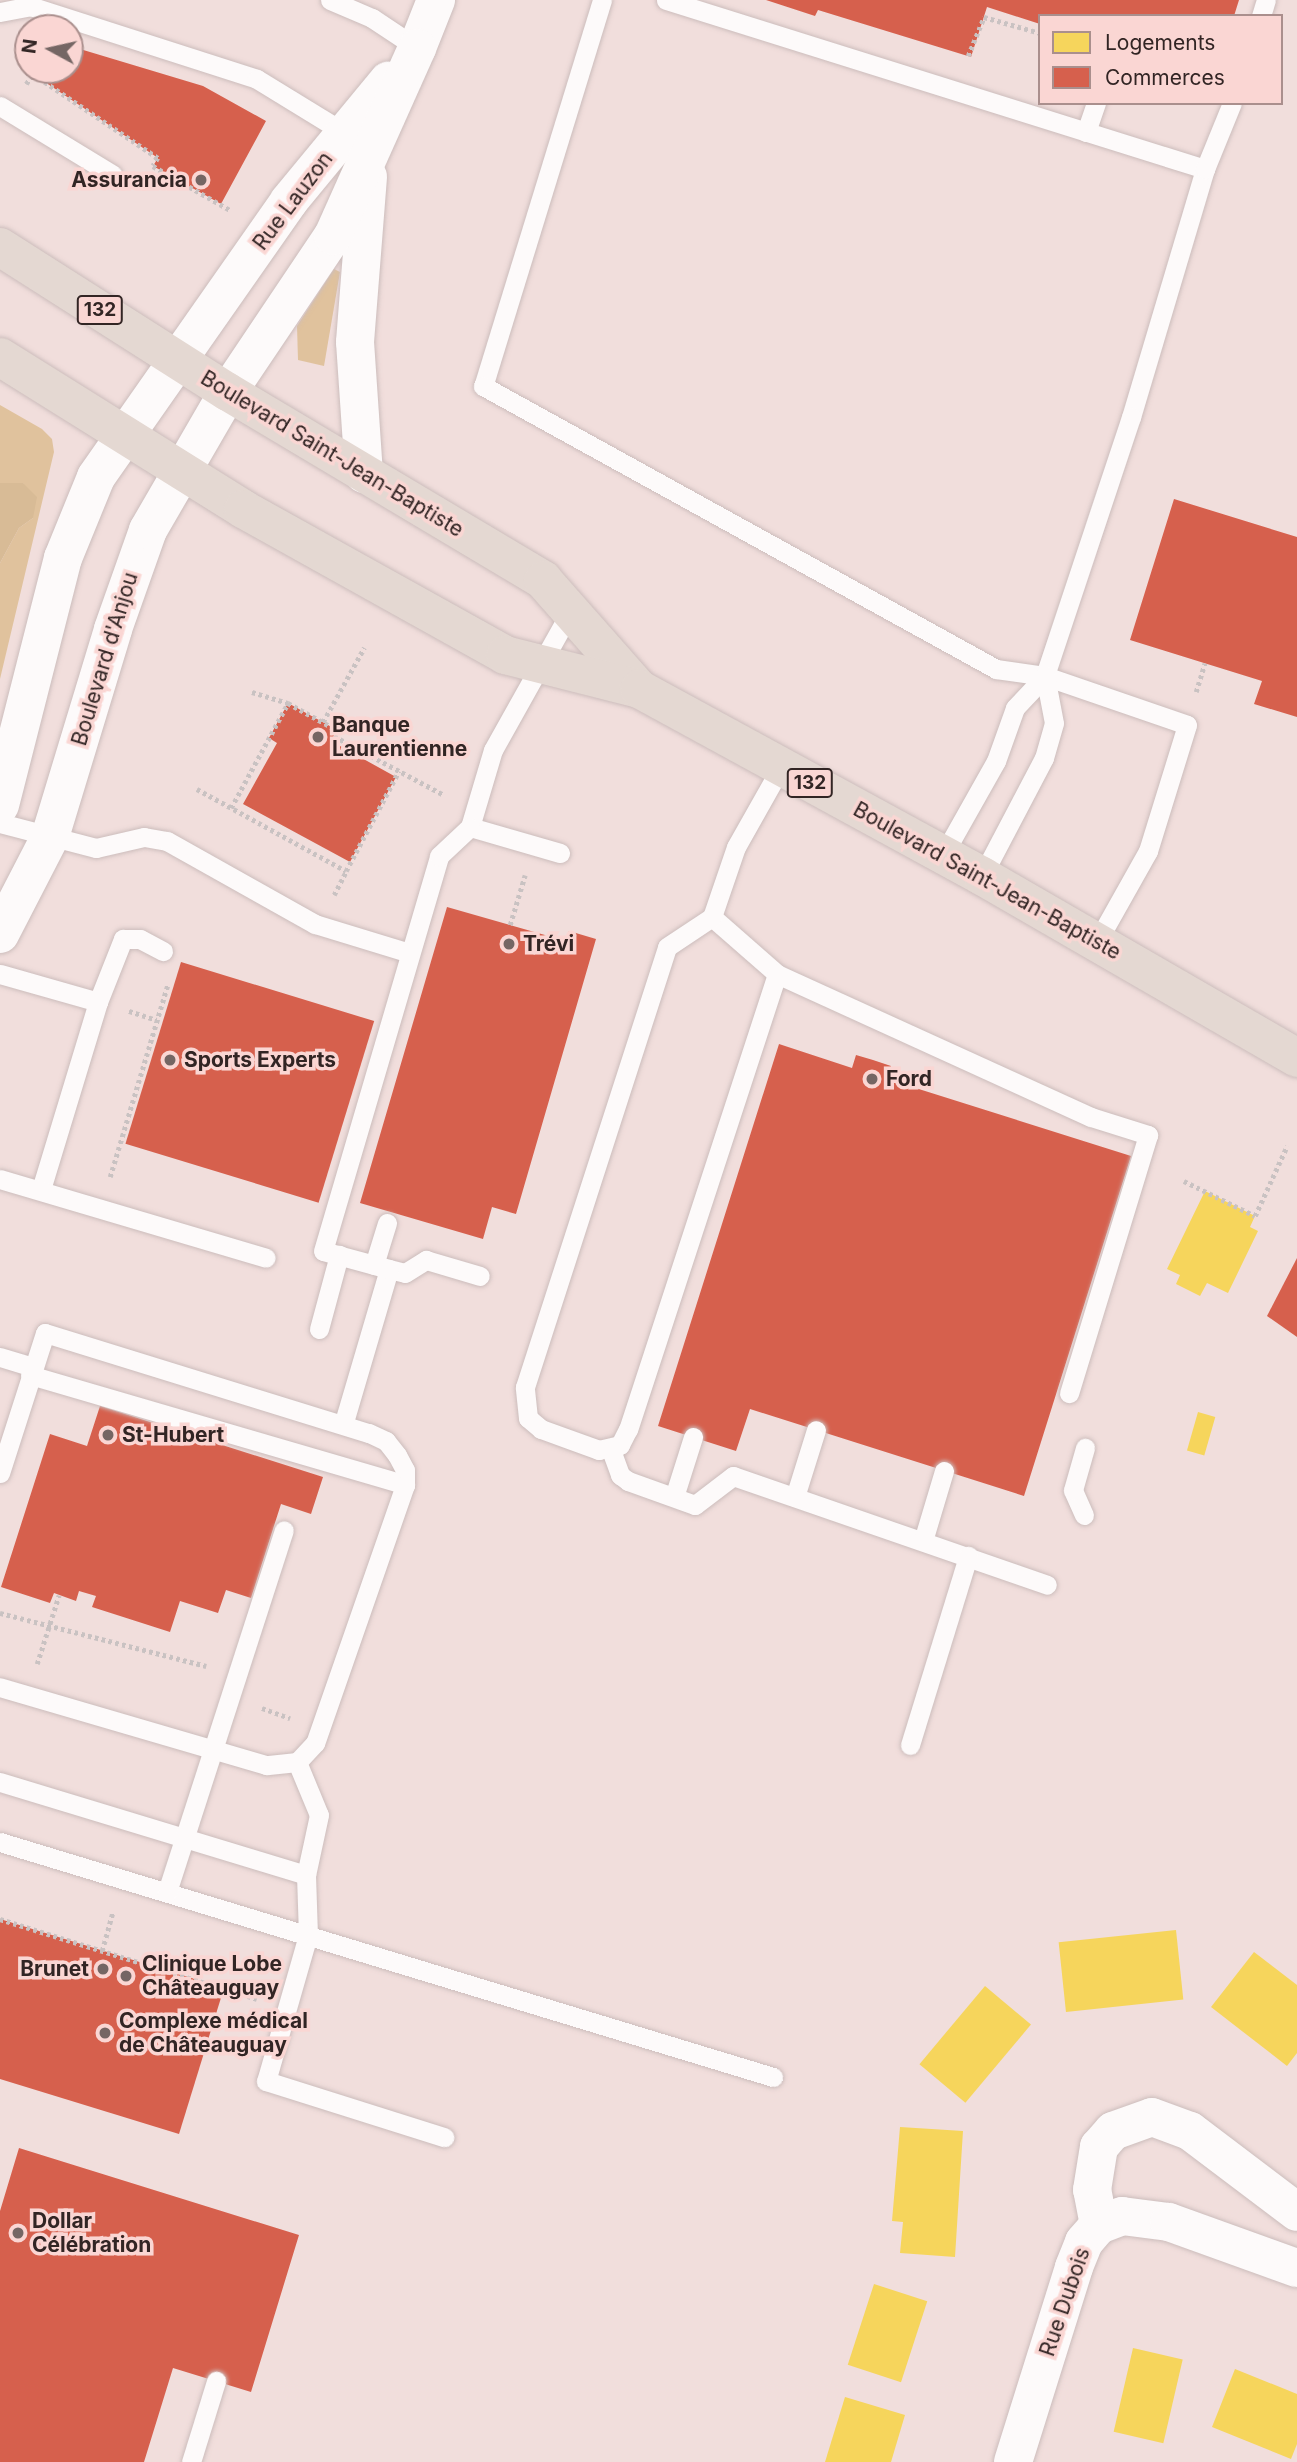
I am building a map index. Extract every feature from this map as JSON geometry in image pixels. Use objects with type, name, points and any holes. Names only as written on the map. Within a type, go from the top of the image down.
[{"type":"highway","name":"Boulevard Saint-Jean-Baptiste","points":[[0,247],[175,359],[543,580],[639,689]]},
{"type":"highway","name":"Boulevard Saint-Jean-Baptiste","points":[[0,357],[243,509],[505,655],[639,689],[982,876],[1297,1058]]},
{"type":"street","name":"Rue Lauzon","points":[[228,391],[333,236],[357,144],[416,48],[436,0]]},
{"type":"street","name":"Rue Lauzon","points":[[175,359],[289,201],[357,144]]},
{"type":"street","points":[[357,144],[355,342],[364,474]]},
{"type":"street","points":[[0,805],[63,558],[96,477],[175,359]]},
{"type":"street","name":"Boulevard d'Anjou","points":[[0,934],[50,837],[139,551],[180,468],[228,391]]},
{"type":"street","points":[[1099,2225],[1091,2190],[1099,2147],[1113,2131],[1152,2117],[1190,2131],[1297,2212]]},
{"type":"street","name":"Rue Dubois","points":[[1013,2462],[1074,2267],[1084,2242],[1099,2225],[1122,2216],[1169,2222],[1297,2268]]},
{"type":"lane","points":[[330,0],[372,18],[416,48]]},
{"type":"lane","points":[[602,0],[483,386],[996,669],[1045,676],[1187,725],[1148,851],[1097,942]]},
{"type":"lane","points":[[666,0],[1205,169]]},
{"type":"lane","points":[[0,12],[30,6],[257,79],[357,144]]},
{"type":"lane","points":[[1086,132],[1095,105]]},
{"type":"lane","points":[[943,855],[996,761],[1015,708],[1045,676],[1131,417],[1205,169],[1231,105]]},
{"type":"lane","points":[[0,106],[113,176]]},
{"type":"lane","points":[[480,1276],[426,1261],[405,1273],[323,1251],[439,856],[470,827],[494,750],[570,612]]},
{"type":"lane","points":[[982,876],[1044,758],[1054,723],[1045,676]]},
{"type":"lane","points":[[611,1450],[541,1429],[528,1418],[525,1387],[667,947],[712,917],[736,847],[781,767]]},
{"type":"lane","points":[[0,823],[96,848],[144,836],[167,841],[315,924],[411,953]]},
{"type":"lane","points":[[470,827],[560,853]]},
{"type":"lane","points":[[712,917],[777,974],[1091,1117],[1148,1135],[1069,1393]]},
{"type":"lane","points":[[41,1190],[98,1002],[122,939],[140,939],[163,951]]},
{"type":"lane","points":[[0,974],[98,1002]]},
{"type":"lane","points":[[611,1450],[628,1429],[777,974]]},
{"type":"lane","points":[[0,1179],[267,1258]]},
{"type":"lane","points":[[344,1422],[382,1267],[387,1223]]},
{"type":"lane","points":[[318,1329],[339,1255]]},
{"type":"lane","points":[[0,1473],[45,1333],[344,1422],[386,1441],[405,1469],[405,1485],[315,1743],[297,1762],[266,1765],[0,1687]]},
{"type":"lane","points":[[0,1357],[31,1371],[405,1485]]},
{"type":"lane","points":[[795,1497],[816,1430]]},
{"type":"lane","points":[[674,1497],[693,1437]]},
{"type":"lane","points":[[1084,1515],[1073,1490],[1086,1448]]},
{"type":"lane","points":[[611,1450],[620,1475],[695,1505],[733,1476],[1047,1585]]},
{"type":"lane","points":[[923,1541],[944,1471]]},
{"type":"lane","points":[[167,1892],[284,1530]]},
{"type":"lane","points":[[910,1745],[968,1556]]},
{"type":"lane","points":[[297,1762],[319,1815],[306,1875],[309,1935],[266,2081],[443,2137]]},
{"type":"lane","points":[[0,1782],[306,1875]]},
{"type":"lane","points":[[0,1842],[773,2077]]},
{"type":"lane","points":[[191,2462],[216,2381]]},
{"type":"path","points":[[958,53],[971,57],[984,17],[1038,32]]},
{"type":"path","points":[[48,84],[158,158],[153,166],[242,218]]},
{"type":"path","points":[[323,722],[365,648]]},
{"type":"path","points":[[253,692],[288,703],[337,730],[334,736],[446,796]]},
{"type":"path","points":[[231,808],[288,703]]},
{"type":"path","points":[[329,904],[399,771]]},
{"type":"path","points":[[197,789],[346,872]]},
{"type":"path","points":[[510,925],[534,846]]},
{"type":"path","points":[[101,1208],[150,1054],[169,980]]},
{"type":"path","points":[[1184,1181],[1255,1216],[1287,1146]]},
{"type":"path","points":[[34,1673],[59,1595]]},
{"type":"path","points":[[0,1613],[213,1667]]},
{"type":"path","points":[[256,1706],[301,1722]]},
{"type":"path","points":[[102,1951],[114,1906]]},
{"type":"path","points":[[0,1919],[224,1988]]},
{"type":"shaded area","points":[[334,269],[340,272],[324,366],[298,360],[297,326]]},
{"type":"shaded area","points":[[0,405],[42,429],[52,439],[54,452],[0,679],[0,563],[19,528],[33,518],[23,483],[0,483]]},
{"type":"shaded area","points":[[0,483],[23,483],[37,497],[33,518],[19,528],[0,563]]},
{"type":"building: Logements","points":[[1205,1191],[1255,1216],[1250,1227],[1258,1231],[1228,1293],[1207,1283],[1200,1296],[1176,1284],[1180,1275],[1167,1269]]},
{"type":"building: Logements","points":[[1198,1412],[1215,1417],[1204,1455],[1187,1450]]},
{"type":"building: Logements","points":[[1176,1930],[1183,2000],[1066,2012],[1059,1942]]},
{"type":"building: Logements","points":[[1254,1952],[1297,1985],[1297,2053],[1287,2066],[1211,2007]]},
{"type":"building: Logements","points":[[985,1986],[1031,2025],[965,2103],[919,2064]]},
{"type":"building: Logements","points":[[900,2127],[963,2131],[955,2257],[900,2253],[903,2222],[892,2221]]},
{"type":"building: Logements","points":[[874,2284],[927,2301],[901,2382],[848,2365]]},
{"type":"building: Logements","points":[[1133,2348],[1183,2359],[1163,2443],[1114,2432]]},
{"type":"building: Logements","points":[[1235,2369],[1297,2394],[1297,2444],[1291,2459],[1212,2427]]},
{"type":"building: Logements","points":[[845,2397],[905,2415],[891,2462],[825,2462]]},
{"type":"building: Commerces","points":[[766,0],[1239,0],[1235,14],[1038,14],[1038,23],[987,7],[971,57],[818,10],[815,16]]},
{"type":"building: Commerces","points":[[84,50],[203,86],[266,121],[221,204],[153,166],[158,158],[48,84],[84,84]]},
{"type":"building: Commerces","points":[[1174,499],[1297,537],[1297,717],[1254,704],[1262,681],[1130,640]]},
{"type":"building: Commerces","points":[[288,703],[337,730],[331,741],[396,777],[350,862],[243,804],[277,743],[269,738]]},
{"type":"building: Commerces","points":[[447,907],[566,941],[569,931],[596,939],[516,1214],[492,1207],[483,1239],[360,1203]]},
{"type":"building: Commerces","points":[[181,962],[374,1021],[319,1203],[125,1144]]},
{"type":"building: Commerces","points":[[779,1044],[852,1068],[856,1055],[873,1060],[891,1066],[887,1079],[1131,1156],[1024,1496],[750,1409],[736,1451],[658,1426]]},
{"type":"building: Commerces","points":[[1297,1258],[1297,1337],[1267,1316]]},
{"type":"building: Commerces","points":[[100,1406],[323,1477],[311,1514],[281,1504],[251,1598],[226,1590],[218,1613],[180,1601],[170,1632],[92,1607],[96,1596],[79,1591],[76,1601],[54,1593],[50,1603],[1,1587],[50,1434],[87,1446]]},
{"type":"building: Commerces","name":"Complexe médical de Châteauguay","points":[[0,1919],[224,1988],[179,2134],[0,2079]]},
{"type":"building: Commerces","points":[[19,2148],[299,2235],[251,2392],[173,2368],[144,2462],[0,2462],[0,2211]]},
{"type":"place","name":"Assurancia","points":[[201,180]]},
{"type":"place","name":"Banque Laurentienne","points":[[318,737]]},
{"type":"place","name":"Trévi","points":[[509,944]]},
{"type":"place","name":"Sports Experts","points":[[170,1060]]},
{"type":"place","name":"Ford","points":[[872,1079]]},
{"type":"place","name":"St-Hubert","points":[[108,1435]]},
{"type":"place","name":"Brunet","points":[[103,1969]]},
{"type":"place","name":"Clinique Lobe Châteauguay","points":[[126,1976]]},
{"type":"place","name":"Complexe médical de Châteauguay","points":[[105,2033]]},
{"type":"place","name":"Dollar Célébration","points":[[18,2233]]}]
